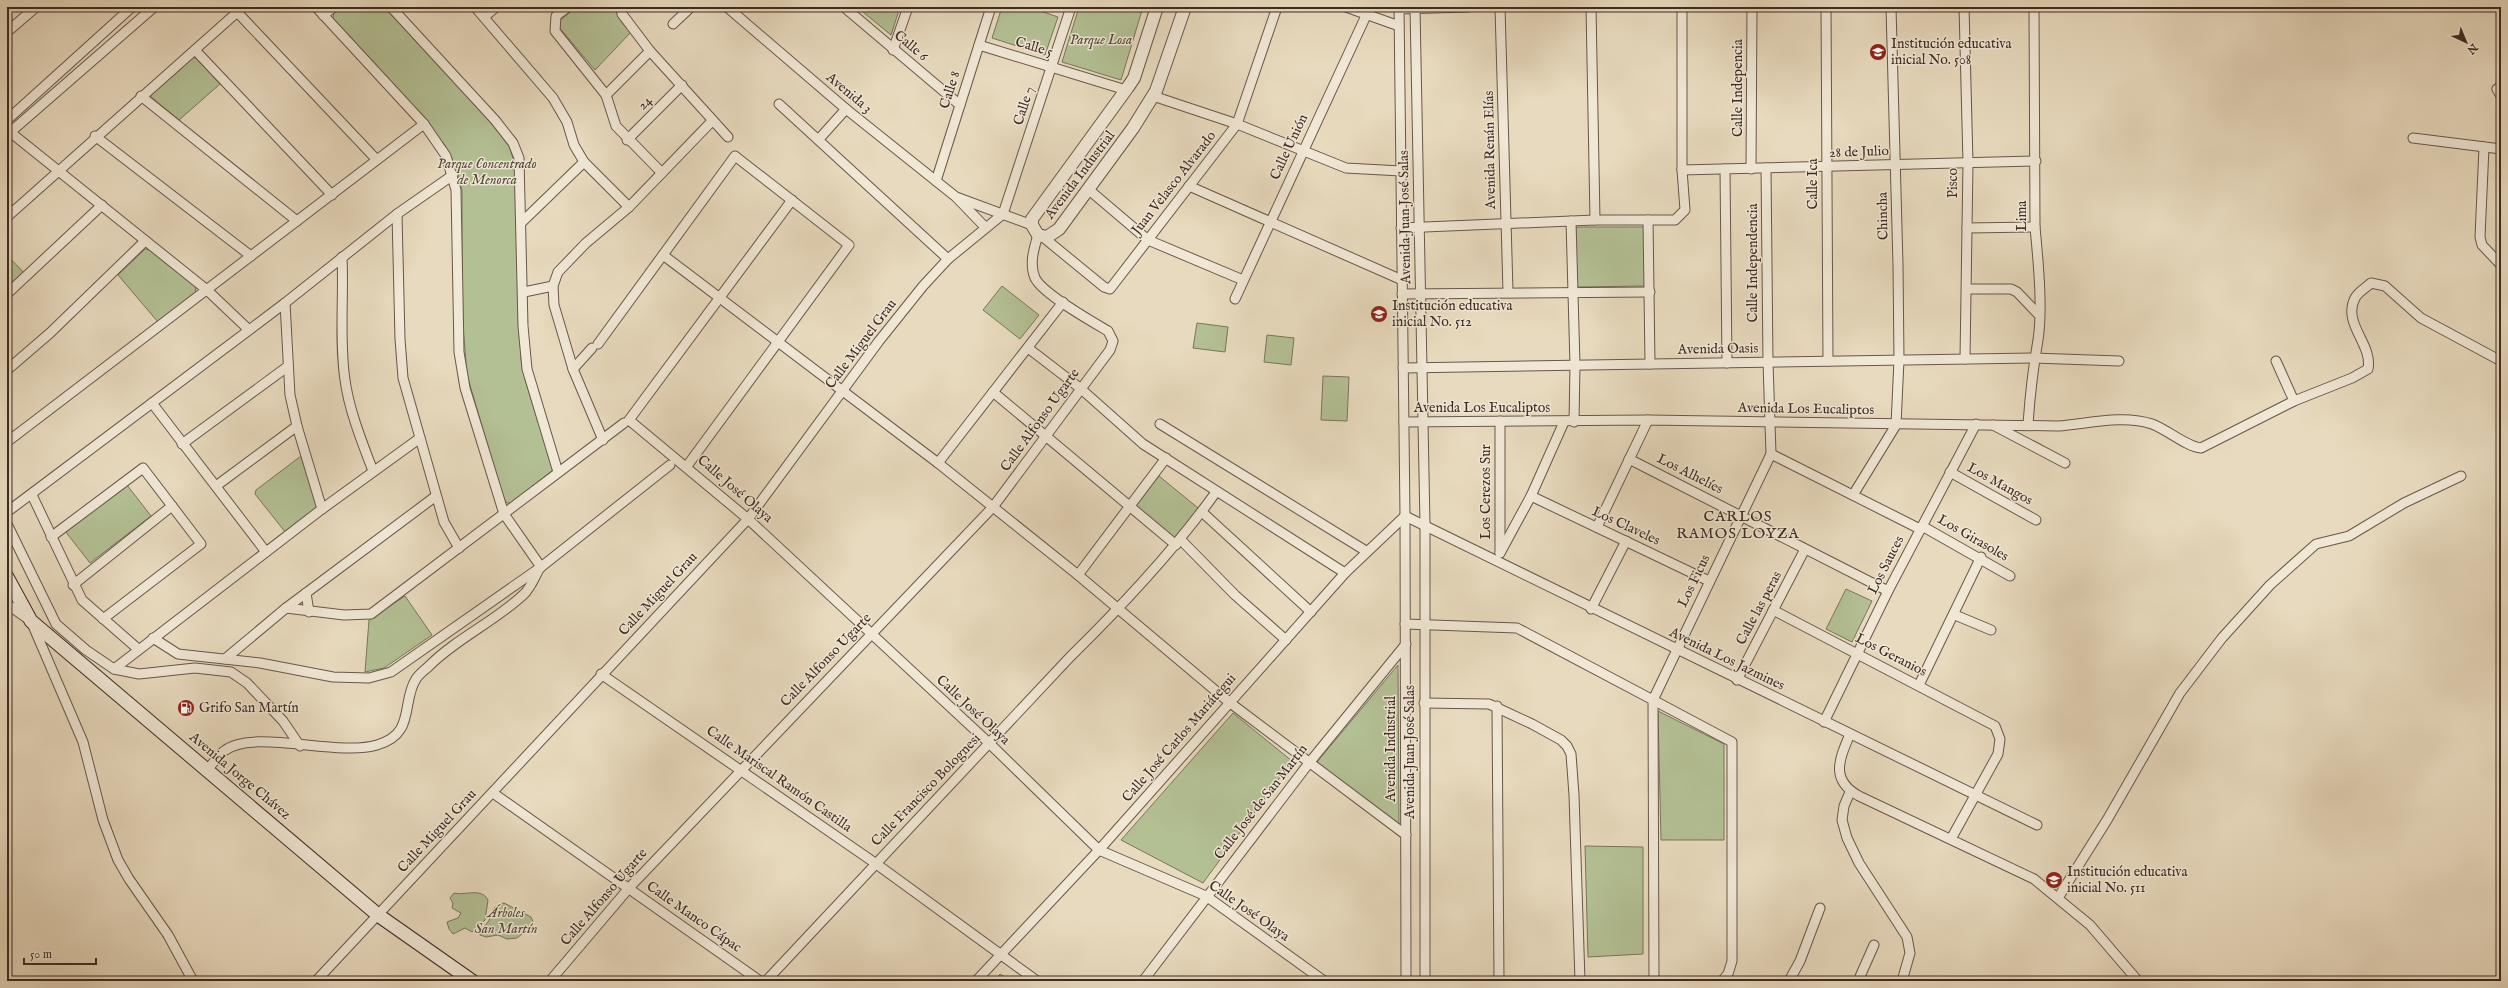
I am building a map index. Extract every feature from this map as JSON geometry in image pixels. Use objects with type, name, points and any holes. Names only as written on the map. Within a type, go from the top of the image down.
[{"type":"main road","name":"Avenida Jorge Chávez","points":[[7,577],[31,621],[208,769],[378,915],[472,981]]},
{"type":"street","points":[[7,32],[36,7]]},
{"type":"street","points":[[7,120],[132,7]]},
{"type":"street","points":[[154,7],[9,134],[102,204],[145,241],[207,290],[248,329]]},
{"type":"street","points":[[316,7],[424,124],[446,156],[453,175],[456,190],[459,352],[465,388],[504,514],[541,567]]},
{"type":"street","points":[[324,15],[334,7]]},
{"type":"street","points":[[391,7],[496,120],[513,143],[519,158],[524,292],[523,326],[527,369],[558,472]]},
{"type":"street","points":[[475,7],[553,98],[567,122],[574,145],[584,162],[628,207]]},
{"type":"street","points":[[484,17],[496,7]]},
{"type":"street","points":[[568,7],[556,16],[555,31],[606,95],[616,126],[628,140],[662,173]]},
{"type":"street","points":[[621,7],[622,14],[650,51],[728,137]]},
{"type":"street","points":[[673,24],[691,7]]},
{"type":"street","name":"Avenida 3","points":[[727,7],[846,109],[956,197],[985,227]]},
{"type":"street","name":"Calle 6","points":[[844,7],[960,105]]},
{"type":"street","points":[[894,50],[908,7]]},
{"type":"street","name":"Calle 8","points":[[936,181],[991,7]]},
{"type":"street","name":"Calle 7","points":[[1004,214],[1071,7]]},
{"type":"street","name":"Avenida Industrial","points":[[1157,7],[1134,78],[1032,219],[1037,232],[1054,234],[1059,229],[1136,124],[1153,96],[1162,77],[1185,7]]},
{"type":"street","name":"Juan Velasco Alvarado","points":[[1037,232],[1104,287],[1110,289],[1238,124],[1277,7]]},
{"type":"street","points":[[1346,7],[1368,11],[1399,26]]},
{"type":"street","points":[[1399,8],[1468,7]]},
{"type":"street","name":"Avenida Renán Elías","points":[[1500,7],[1508,292]]},
{"type":"street","points":[[1591,7],[1595,220]]},
{"type":"street","points":[[1401,228],[1595,220],[1675,220],[1681,217],[1685,210],[1682,170],[1682,7]]},
{"type":"street","name":"Calle Indepencia","points":[[1751,168],[1752,7]]},
{"type":"street","name":"Calle Ica","points":[[1826,7],[1828,361]]},
{"type":"street","name":"Chincha","points":[[1891,7],[1897,165],[1899,360],[1896,425]]},
{"type":"street","name":"Pisco","points":[[1964,7],[1968,163],[1965,359]]},
{"type":"street","name":"Lima","points":[[2028,424],[2034,358],[2038,339],[2038,259],[2035,227],[2036,161],[2034,7]]},
{"type":"street","name":"Avenida Juan José Salas","points":[[1399,8],[1405,516]]},
{"type":"street","name":"Avenida Juan José Salas","points":[[1415,8],[1425,524],[1423,626],[1425,981]]},
{"type":"street","points":[[7,217],[95,136],[240,10],[376,159]]},
{"type":"street","name":"Calle Unión","points":[[1234,299],[1368,11]]},
{"type":"street","name":"Calle 5","points":[[979,45],[1126,90]]},
{"type":"street","points":[[195,50],[332,195]]},
{"type":"street","points":[[606,95],[650,51]]},
{"type":"street","name":"24","points":[[628,140],[682,85]]},
{"type":"street","points":[[2501,86],[2497,89],[2501,96]]},
{"type":"street","points":[[141,96],[297,221]]},
{"type":"street","points":[[1153,96],[1238,124],[1346,168],[1401,172]]},
{"type":"street","points":[[779,104],[819,139],[948,259]]},
{"type":"street","points":[[819,139],[846,109]]},
{"type":"street","points":[[603,440],[573,369],[554,306],[553,286],[558,272],[580,249],[628,207],[712,121]]},
{"type":"street","points":[[7,442],[332,195],[376,159],[424,124]]},
{"type":"street","points":[[95,136],[251,256]]},
{"type":"street","points":[[2413,138],[2501,149]]},
{"type":"street","points":[[2484,147],[2480,237],[2482,245],[2501,265]]},
{"type":"street","points":[[573,369],[595,346],[735,156],[850,245],[687,466]]},
{"type":"street","name":"28 de Julio","points":[[1682,170],[2036,161]]},
{"type":"street","points":[[522,222],[584,162]]},
{"type":"street","name":"Calle Independencia","points":[[1766,168],[1768,362],[1771,454]]},
{"type":"street","points":[[1725,169],[1727,363]]},
{"type":"street","points":[[7,512],[32,495],[248,329],[285,303],[397,214],[453,175]]},
{"type":"street","points":[[1189,186],[1402,280]]},
{"type":"street","points":[[1088,190],[1148,240],[1243,280]]},
{"type":"street","name":"Avenida 3","points":[[956,197],[1004,214],[1037,232]]},
{"type":"street","points":[[286,608],[309,612],[344,615],[370,614],[627,421],[792,200]]},
{"type":"street","points":[[7,294],[102,204]]},
{"type":"street","points":[[397,214],[400,339],[403,378],[444,522],[459,548]]},
{"type":"street","name":"Calle Miguel Grau","points":[[316,981],[601,674],[748,519],[894,323],[948,259],[985,227],[1004,214]]},
{"type":"street","points":[[1648,220],[1650,364]]},
{"type":"street","points":[[1500,558],[1569,422],[1575,365],[1571,221]]},
{"type":"street","points":[[1967,228],[2035,227]]},
{"type":"street","points":[[938,462],[1063,302],[1043,289],[1035,278],[1032,266],[1037,232]]},
{"type":"street","points":[[7,370],[50,334],[145,241]]},
{"type":"street","points":[[662,255],[779,341],[938,462],[1078,575],[1229,702],[1406,835]]},
{"type":"street","points":[[342,257],[344,288],[341,326],[345,380],[360,434],[373,471]]},
{"type":"street","points":[[2276,361],[2294,401],[2352,378],[2368,369],[2370,359],[2351,318],[2355,297],[2371,282],[2385,286],[2421,318],[2501,361]]},
{"type":"street","points":[[524,292],[553,286]]},
{"type":"street","points":[[1967,289],[2011,290],[2017,292],[2038,314]]},
{"type":"street","points":[[1402,294],[1650,292]]},
{"type":"street","name":"Calle Alfonso Ugarte","points":[[550,981],[629,888],[741,769],[993,507],[1047,436],[1080,388],[1110,350],[1113,341],[1108,332],[1063,302]]},
{"type":"street","points":[[285,303],[287,367],[297,426],[322,509]]},
{"type":"street","points":[[1028,348],[1080,388],[1143,444],[1345,573]]},
{"type":"street","name":"Avenida Oasis","points":[[1403,368],[2034,358],[2119,360]]},
{"type":"street","points":[[182,444],[287,367]]},
{"type":"street","points":[[993,392],[1178,543],[1286,640]]},
{"type":"street","name":"Avenida Los Eucaliptos","points":[[1404,422],[1569,422],[1648,420],[1896,425],[2028,424],[2058,426],[2117,420],[2151,424],[2179,437],[2190,446],[2201,448],[2294,401]]},
{"type":"street","points":[[152,403],[266,552]]},
{"type":"street","points":[[1597,527],[1648,420]]},
{"type":"street","name":"Calle José Olaya","points":[[627,421],[687,466],[748,519],[989,743],[1099,850],[1206,896],[1324,981]]},
{"type":"street","name":"Los Cerezos Sur","points":[[1500,421],[1500,558]]},
{"type":"street","points":[[1160,424],[1366,551]]},
{"type":"street","name":"Los Sauces","points":[[1824,722],[1888,591],[1976,424]]},
{"type":"street","points":[[1990,424],[2065,463]]},
{"type":"street","points":[[1852,495],[1896,425]]},
{"type":"street","points":[[216,486],[297,426]]},
{"type":"street","points":[[114,669],[138,649],[322,509],[420,438]]},
{"type":"street","name":"Los Girasoles","points":[[1771,454],[1981,557],[2010,576]]},
{"type":"street","name":"Los Ficus","points":[[1653,700],[1771,454]]},
{"type":"street","points":[[1078,575],[1132,506],[1166,458]]},
{"type":"street","name":"Los Alhelíes","points":[[1629,459],[1888,591]]},
{"type":"street","points":[[153,638],[178,654],[225,659],[333,676],[369,678],[391,672],[541,567],[670,465]]},
{"type":"street","points":[[51,537],[143,468],[201,544],[103,619]]},
{"type":"street","name":"Los Mangos","points":[[1950,472],[2036,520]]},
{"type":"street","points":[[2058,898],[2107,820],[2180,693],[2222,638],[2266,590],[2316,544],[2349,536],[2404,504],[2462,476]]},
{"type":"street","name":"Calle Francisco Bolognesi","points":[[766,981],[875,863],[1118,610],[1178,543],[1216,492]]},
{"type":"street","points":[[32,495],[73,585],[82,600],[138,649]]},
{"type":"street","points":[[225,659],[286,608],[436,496]]},
{"type":"street","name":"Los Claveles","points":[[1531,496],[1709,581]]},
{"type":"street","points":[[73,585],[172,506]]},
{"type":"street","points":[[1202,512],[1311,612]]},
{"type":"street","name":"Avenida Industrial","points":[[1405,516],[1406,981]]},
{"type":"street","name":"Avenida Los Jazmines","points":[[1405,516],[1500,558],[1591,609],[1677,649],[1737,680],[2037,825]]},
{"type":"street","name":"Calle José Carlos Mariátegui","points":[[976,981],[1099,850],[1345,573],[1366,551],[1405,516]]},
{"type":"street","points":[[7,524],[56,624],[86,650],[114,669],[139,674],[195,668],[231,672],[247,683],[283,721],[300,746]]},
{"type":"street","points":[[1591,609],[1626,541]]},
{"type":"street","name":"Calle las peras","points":[[1737,680],[1805,549]]},
{"type":"street","points":[[1919,685],[1955,614],[1981,557]]},
{"type":"street","points":[[208,769],[225,750],[250,741],[300,746],[357,749],[377,745],[389,740],[401,729],[408,714],[416,679],[444,651],[495,617],[525,594],[541,567]]},
{"type":"street","points":[[306,593],[309,612]]},
{"type":"street","points":[[7,604],[31,621],[83,742],[103,820],[118,860],[129,879],[168,934],[193,981]]},
{"type":"street","name":"Los Geranios","points":[[1773,610],[1919,685],[1994,726],[2000,739],[1998,754],[1976,795]]},
{"type":"street","points":[[1955,614],[1991,630]]},
{"type":"street","points":[[1405,624],[1423,626],[1517,628],[1732,742],[1732,961],[1728,974],[1722,981]]},
{"type":"street","name":"Calle José de San Martín","points":[[1143,981],[1206,896],[1309,763],[1406,644]]},
{"type":"street","name":"Calle Mariscal Ramón Castilla","points":[[601,674],[741,769],[875,863],[1037,981]]},
{"type":"street","points":[[1653,700],[1654,981]]},
{"type":"street","points":[[1424,703],[1489,704],[1497,706],[1561,740],[1570,754],[1574,795],[1580,981]]},
{"type":"street","points":[[1497,706],[1499,981]]},
{"type":"street","points":[[1850,734],[1842,754],[1839,773],[1845,788],[1850,792],[2034,879],[2090,925],[2138,981]]},
{"type":"street","name":"Calle Manco Cápac","points":[[493,792],[760,981]]},
{"type":"street","points":[[1850,792],[1844,806],[1842,820],[1847,838],[1859,863],[1908,937],[1910,953],[1902,981]]},
{"type":"street","points":[[1951,839],[1976,795]]},
{"type":"street","points":[[1789,981],[1800,961],[1820,908]]},
{"type":"street","points":[[1858,981],[1874,945]]},
{"type":"green space","name":"Parque Concentrado de Menorca","points":[[339,7],[386,7],[498,130],[509,146],[516,167],[521,359],[525,379],[553,470],[511,503],[507,503],[503,498],[467,375],[462,313],[462,190],[455,165],[444,144],[432,129],[333,20],[334,11]]},
{"type":"green space","points":[[576,7],[618,7],[619,18],[631,32],[595,70],[558,26],[558,22]]},
{"type":"green space","points":[[857,7],[900,7],[891,35]]},
{"type":"green space","points":[[1002,7],[1029,7],[1058,17],[1045,55],[992,38]]},
{"type":"green space","name":"Parque Losa","points":[[1079,7],[1143,7],[1121,80],[1062,62]]},
{"type":"green space","points":[[191,57],[196,58],[220,84],[179,120],[150,96],[152,90]]},
{"type":"green space","points":[[1575,227],[1645,227],[1645,286],[1575,287]]},
{"type":"green space","points":[[145,249],[150,250],[195,286],[196,293],[158,322],[118,275]]},
{"type":"green space","points":[[7,255],[25,274],[7,290]]},
{"type":"green space","points":[[1002,286],[1039,315],[1020,339],[983,310]]},
{"type":"green space","points":[[1197,323],[1228,327],[1225,352],[1193,348]]},
{"type":"green space","points":[[1267,335],[1294,338],[1291,365],[1264,362]]},
{"type":"green space","points":[[1323,376],[1349,377],[1347,421],[1321,420]]},
{"type":"green space","points":[[301,456],[317,506],[315,512],[286,533],[255,494],[256,490]]},
{"type":"green space","points":[[1159,476],[1198,508],[1175,539],[1135,506]]},
{"type":"green space","points":[[127,485],[151,516],[90,563],[65,531]]},
{"type":"green space","points":[[1846,589],[1872,601],[1852,642],[1826,629]]},
{"type":"green space","points":[[405,596],[432,635],[384,668],[365,672],[369,620]]},
{"type":"green space","points":[[1398,665],[1399,825],[1317,762]]},
{"type":"green space","points":[[1658,711],[1724,744],[1724,840],[1661,840]]},
{"type":"green space","points":[[1233,713],[1292,761],[1203,883],[1121,840]]},
{"type":"green space","points":[[1585,846],[1643,847],[1643,954],[1588,957]]},
{"type":"green space","points":[[454,893],[477,893],[485,896],[488,900],[485,920],[472,932],[465,928],[453,934],[449,929],[447,922],[458,918],[461,913],[452,908],[453,903],[450,898]]},
{"type":"green space","name":"Árboles San Martín","points":[[504,903],[531,917],[534,924],[517,938],[507,939],[498,935],[486,937],[480,935],[479,932],[488,922],[494,908],[499,904]]},
{"type":"green space","points":[[1000,974],[1012,981],[994,981]]},
{"type":"place","name":"Institución educativa inicial No. 508","points":[[1878,52]]},
{"type":"place","name":"Institución educativa inicial No. 512","points":[[1379,314]]},
{"type":"place","name":"Grifo San Martín","points":[[186,708]]},
{"type":"place","name":"Institución educativa inicial No. 511","points":[[2054,880]]},
{"type":"district","name":"CARLOS RAMOS LOYZA","points":[[1738,524]]}]
